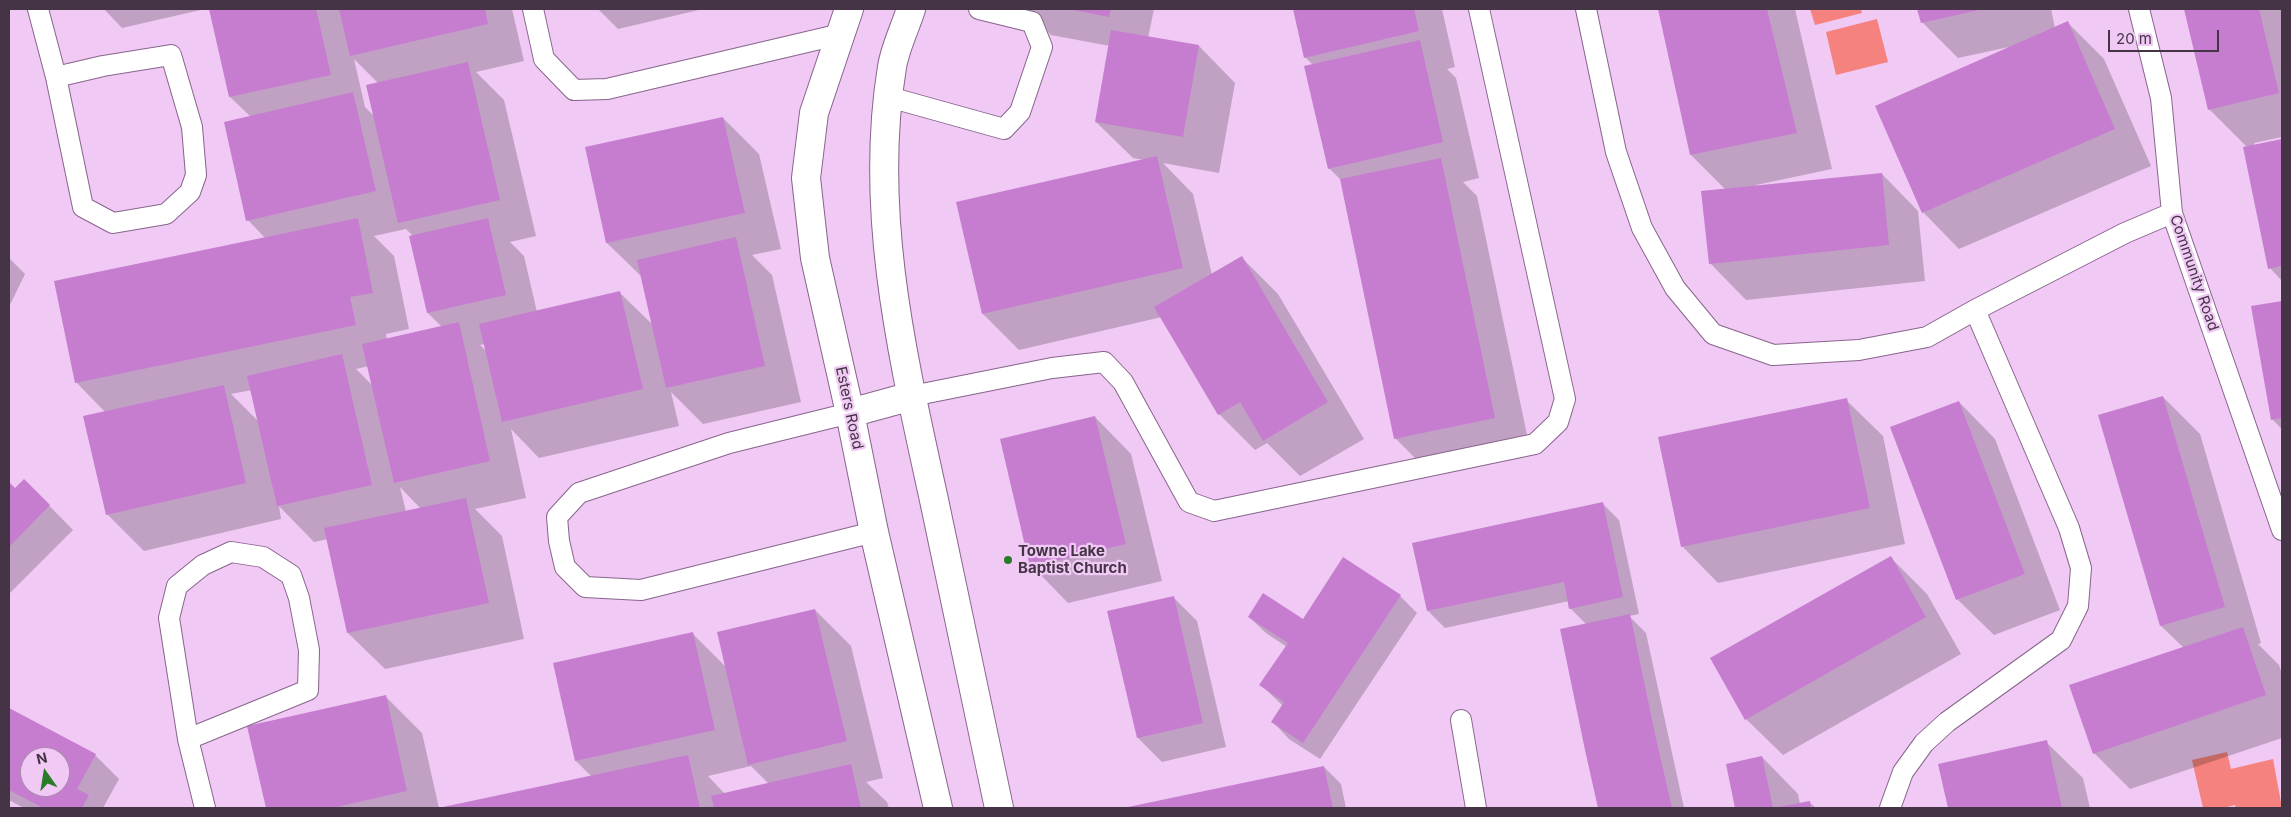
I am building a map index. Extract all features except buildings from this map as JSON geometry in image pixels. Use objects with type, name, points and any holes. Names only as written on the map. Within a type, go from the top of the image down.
[{"type":"main road","points":[[911,9],[892,66],[883,195],[886,241],[893,294],[912,396],[999,808]]},
{"type":"main road","name":"Esters Road","points":[[845,21],[814,113],[806,178],[815,258],[850,413],[874,532],[938,808]]},
{"type":"main road","points":[[850,413],[912,396]]},
{"type":"lane","points":[[38,9],[56,77],[83,207],[113,223],[166,214],[190,192],[196,175],[192,127],[171,55],[102,66],[56,77]]},
{"type":"lane","points":[[533,9],[544,59],[574,90],[607,89],[845,21]]},
{"type":"lane","points":[[889,96],[1004,129],[1020,112],[1042,48],[1032,22],[979,9]]},
{"type":"lane","points":[[912,396],[1052,368],[1104,362],[1123,382],[1188,502],[1214,511],[1535,444],[1558,422],[1565,399],[1479,9]]},
{"type":"lane","points":[[1586,9],[1616,152],[1642,228],[1675,288],[1713,334],[1773,354],[1859,350],[1927,338],[1975,310],[2125,233],[2172,213]]},
{"type":"lane","name":"Community Road","points":[[2139,9],[2161,98],[2172,213],[2275,487],[2282,530]]},
{"type":"lane","points":[[1890,808],[1903,772],[1924,743],[1947,722],[2061,640],[2078,606],[2081,568],[2069,528],[1975,310]]},
{"type":"lane","points":[[850,413],[729,443],[578,493],[557,517],[559,541],[565,567],[585,587],[641,590],[874,532]]},
{"type":"lane","points":[[188,739],[308,690],[309,650],[299,598],[291,575],[263,557],[231,552],[203,565],[177,586],[169,618],[188,739],[205,808]]},
{"type":"lane","points":[[1461,720],[1476,808]]},
{"type":"shaded area","points":[[1810,9],[1861,9],[1862,13],[1815,25]]},
{"type":"shaded area","points":[[1877,19],[1888,62],[1836,75],[1826,32]]},
{"type":"shaded area","points":[[2227,752],[2231,769],[2273,759],[2282,808],[2236,808],[2235,805],[2223,808],[2203,808],[2192,760]]},
{"type":"place","name":"Towne Lake Baptist Church","points":[[1008,560]]}]
